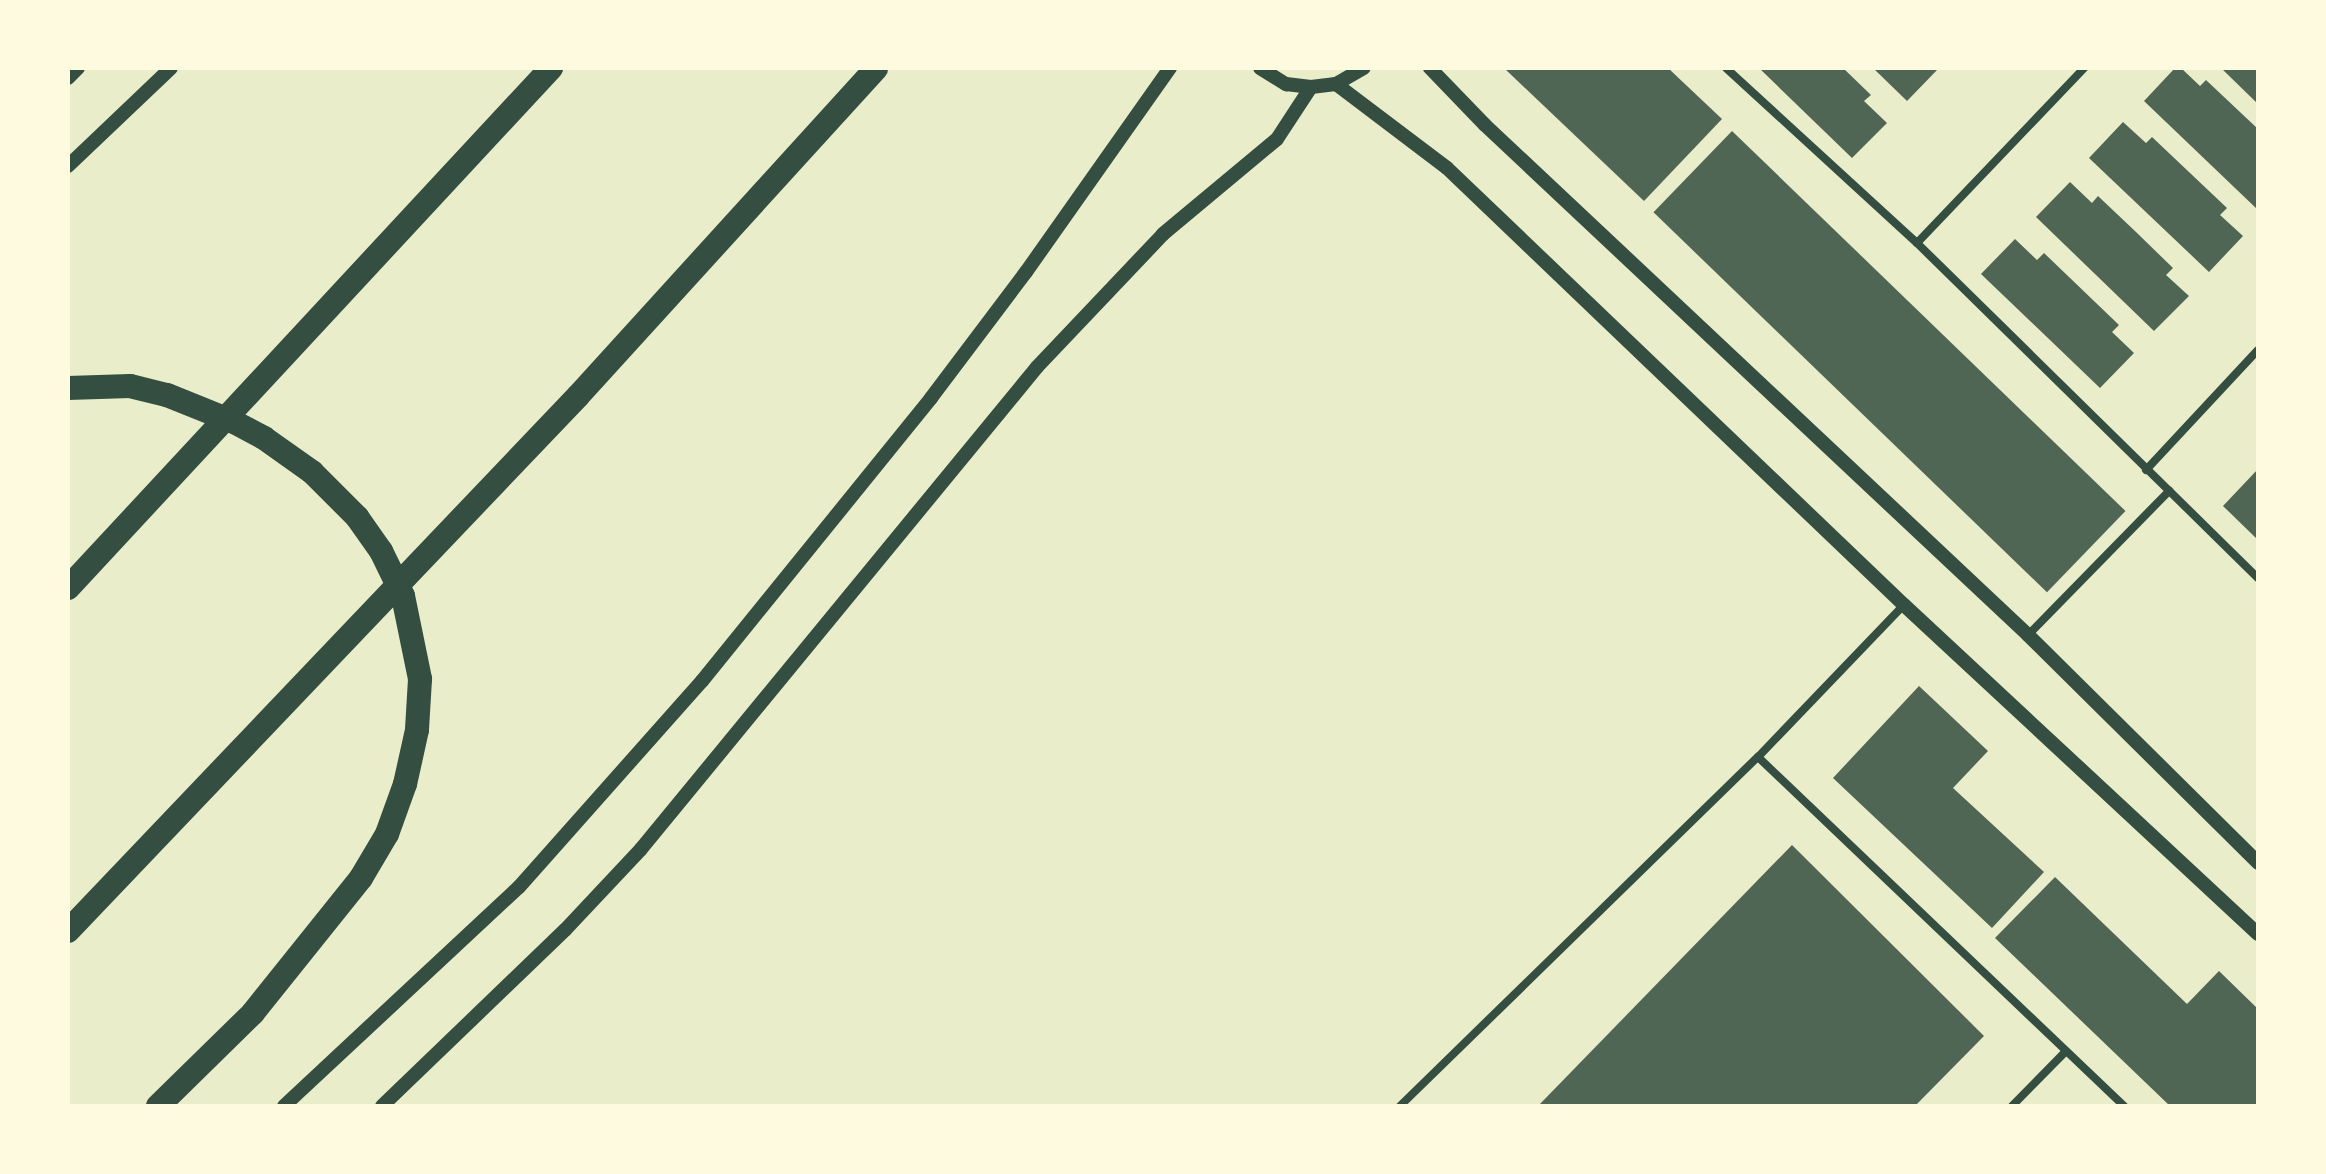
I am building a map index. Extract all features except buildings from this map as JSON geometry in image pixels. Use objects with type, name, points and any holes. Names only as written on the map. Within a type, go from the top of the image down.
[{"type":"highway","points":[[68,588],[551,68]]},
{"type":"highway","points":[[68,931],[578,396],[876,68]]},
{"type":"highway","points":[[68,388],[130,386],[167,395],[234,422],[264,438],[312,472],[357,517],[381,551],[403,596],[420,679],[417,730],[405,784],[387,834],[361,878],[309,948],[253,1013],[158,1106]]},
{"type":"street","points":[[68,78],[78,68]]},
{"type":"street","points":[[68,166],[171,68]]},
{"type":"street","points":[[284,1106],[519,887],[702,681],[931,398],[1026,272],[1170,68]]},
{"type":"street","points":[[1260,68],[1286,84],[1311,87],[1336,84],[1364,68]]},
{"type":"street","points":[[1430,68],[1485,125],[2028,635],[2258,863]]},
{"type":"street","points":[[1726,68],[1917,243],[2258,578]]},
{"type":"street","points":[[1917,243],[2084,68]]},
{"type":"street","points":[[1336,84],[1447,168],[1904,605],[2258,934]]},
{"type":"street","points":[[382,1106],[565,930],[641,849],[1037,367],[1163,234],[1277,139],[1311,87]]},
{"type":"street","points":[[2146,470],[2258,350]]},
{"type":"street","points":[[2028,635],[2169,491]]},
{"type":"street","points":[[1400,1106],[1758,757],[1904,605]]},
{"type":"street","points":[[1758,757],[2124,1106]]},
{"type":"street","points":[[2012,1106],[2066,1051]]}]
